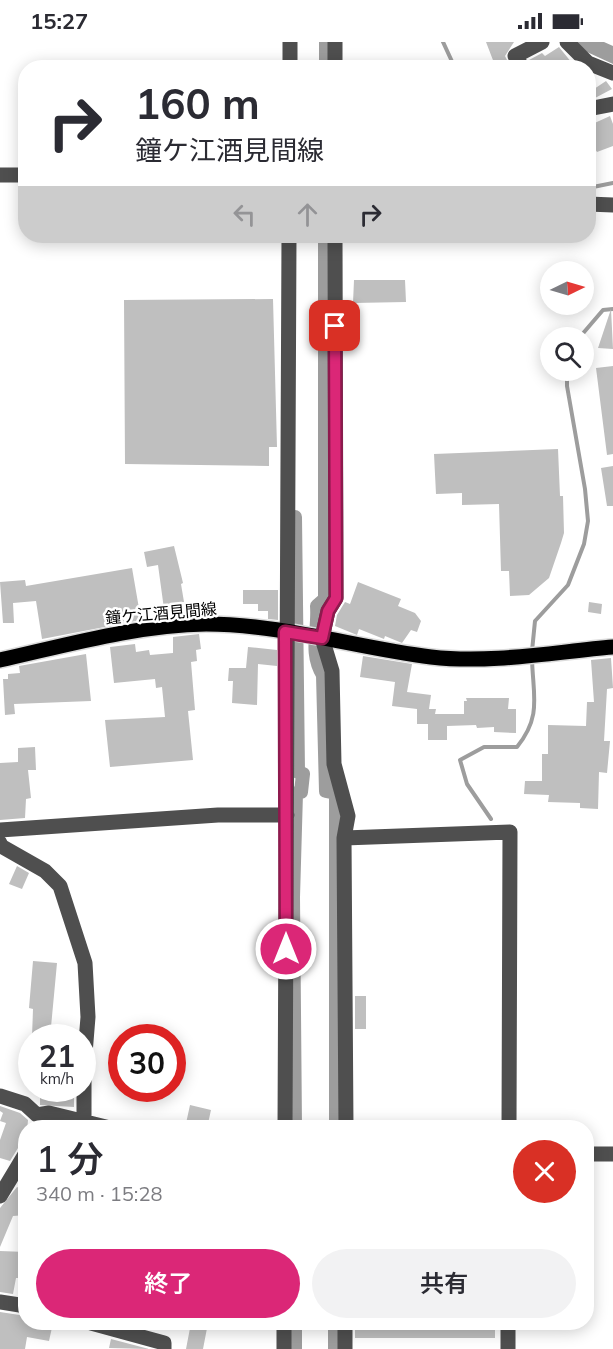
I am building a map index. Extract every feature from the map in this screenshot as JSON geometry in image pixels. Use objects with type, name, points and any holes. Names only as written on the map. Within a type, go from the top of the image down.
[{"type":"main road","name":"鐘ケ江酒見間線","points":[[0,660],[112,634],[205,624],[288,633],[443,657],[485,658],[613,647]]},
{"type":"street","points":[[290,42],[290,60]]},
{"type":"street","points":[[335,42],[335,60]]},
{"type":"street","points":[[518,60],[515,56],[542,42]]},
{"type":"street","points":[[567,42],[585,60]]},
{"type":"street","points":[[596,66],[613,73]]},
{"type":"street","points":[[596,108],[613,104]]},
{"type":"street","points":[[0,175],[18,175]]},
{"type":"street","points":[[596,204],[613,205]]},
{"type":"street","points":[[285,1120],[289,243]]},
{"type":"street","points":[[335,243],[336,598],[328,611],[320,638],[332,671],[333,764],[348,816],[344,838],[346,1120]]},
{"type":"street","points":[[0,830],[218,815],[287,815]]},
{"type":"street","points":[[344,838],[510,832],[509,1120]]},
{"type":"street","points":[[0,843],[1,846],[45,871],[60,886],[85,963],[88,1017],[84,1066],[84,1120]]},
{"type":"street","points":[[0,1096],[25,1104],[34,1120]]},
{"type":"street","points":[[38,1120],[49,1113],[80,1120]]},
{"type":"street","points":[[594,1154],[613,1154]]},
{"type":"street","points":[[0,1196],[18,1166]]},
{"type":"street","points":[[0,1302],[18,1305]]},
{"type":"street","points":[[118,1330],[164,1342],[164,1349]]},
{"type":"street","points":[[284,1330],[284,1349]]},
{"type":"street","points":[[345,1330],[345,1349]]},
{"type":"street","points":[[508,1330],[508,1349]]},
{"type":"shaded area","points":[[575,42],[604,42],[613,46],[613,64],[587,52]]},
{"type":"building","points":[[486,42],[514,42],[505,56],[507,60],[493,60]]},
{"type":"building","points":[[559,47],[570,60],[529,60],[542,53],[545,56]]},
{"type":"building","points":[[606,81],[612,89],[596,97],[596,88]]},
{"type":"building","points":[[610,116],[613,124],[613,146],[597,152],[596,150],[596,122]]},
{"type":"building","points":[[354,280],[405,280],[406,302],[353,303]]},
{"type":"building","points":[[273,299],[277,447],[269,447],[269,466],[125,464],[124,300]]},
{"type":"building","points":[[611,309],[613,349],[598,348]]},
{"type":"building","points":[[613,366],[613,454],[607,455],[596,368]]},
{"type":"building","points":[[558,449],[560,496],[563,496],[564,533],[561,543],[549,578],[529,595],[510,596],[509,571],[501,571],[499,504],[462,505],[462,493],[436,494],[434,454]]},
{"type":"building","points":[[613,466],[613,506],[607,506],[601,468]]},
{"type":"building","points":[[174,546],[183,583],[181,584],[184,602],[175,603],[176,616],[158,618],[157,610],[164,609],[158,565],[147,567],[144,552]]},
{"type":"building","points":[[132,568],[141,620],[42,639],[36,601],[13,603],[14,623],[3,623],[0,582],[25,580],[26,586]]},
{"type":"building","points":[[358,582],[401,599],[398,606],[415,613],[421,621],[417,632],[411,630],[402,643],[359,629],[357,635],[335,626],[337,615],[345,602],[350,604]]},
{"type":"building","points":[[243,590],[278,590],[278,620],[268,619],[268,611],[258,611],[258,604],[243,604]]},
{"type":"building","points":[[589,602],[602,604],[601,614],[588,612]]},
{"type":"building","points":[[199,634],[201,649],[196,650],[197,661],[191,662],[195,710],[188,711],[193,760],[110,767],[105,720],[165,717],[162,687],[156,688],[155,679],[114,683],[110,647],[135,644],[136,652],[149,650],[150,655],[173,653],[173,637]]},
{"type":"building","points":[[248,647],[277,650],[277,666],[258,664],[257,705],[232,703],[233,681],[228,681],[229,668],[246,668]]},
{"type":"building","points":[[86,654],[91,701],[14,704],[15,714],[5,715],[3,679],[8,679],[8,674],[20,673],[19,666]]},
{"type":"building","points":[[363,656],[412,664],[407,692],[431,695],[429,709],[436,709],[435,714],[464,714],[466,698],[509,698],[508,709],[516,709],[516,733],[494,732],[494,727],[477,728],[476,725],[447,726],[447,740],[428,740],[428,724],[417,724],[417,709],[392,706],[395,682],[360,677]]},
{"type":"building","points":[[611,658],[613,688],[607,689],[604,741],[610,741],[607,773],[599,772],[598,809],[580,808],[580,803],[548,802],[549,795],[524,794],[525,781],[542,781],[542,754],[548,754],[548,725],[586,726],[587,702],[594,702],[591,660]]},
{"type":"building","points":[[35,747],[36,770],[28,770],[31,798],[26,799],[25,818],[0,820],[0,763],[18,762],[18,748]]},
{"type":"building","points":[[17,866],[29,873],[22,889],[9,884]]},
{"type":"building","points":[[33,961],[57,963],[51,1024],[32,1024],[33,1009],[29,1008]]},
{"type":"building","points":[[355,996],[366,996],[366,1029],[355,1029]]},
{"type":"building","points":[[40,1102],[74,1102],[74,1107],[40,1105]]},
{"type":"building","points":[[190,1105],[211,1110],[209,1120],[187,1120]]},
{"type":"building","points":[[0,1106],[20,1113],[28,1120],[18,1120],[18,1148],[10,1161],[0,1158],[0,1140],[6,1123],[0,1121],[3,1113],[0,1111]]},
{"type":"building","points":[[18,1187],[18,1216],[13,1216],[0,1247],[0,1208]]},
{"type":"building","points":[[0,1251],[18,1252],[18,1278],[16,1278],[13,1294],[0,1292]]},
{"type":"building","points":[[0,1312],[18,1315],[18,1330],[51,1330],[49,1341],[27,1337],[25,1349],[0,1349]]},
{"type":"building","points":[[190,1330],[207,1330],[203,1349],[186,1349]]},
{"type":"building","points":[[355,1330],[495,1330],[495,1338],[355,1338]]},
{"type":"building","points":[[111,1339],[149,1349],[109,1348]]},
{"type":"waterway","points":[[326,42],[326,60]]},
{"type":"waterway","points":[[443,42],[451,60]]},
{"type":"waterway","points":[[596,186],[613,183]]},
{"type":"waterway","points":[[325,243],[325,599],[317,606],[315,650],[323,675],[326,791],[336,793],[336,1120]]},
{"type":"waterway","points":[[588,327],[603,310],[613,309]]},
{"type":"waterway","points":[[532,651],[535,621],[568,585],[584,544],[588,521],[567,381]]},
{"type":"waterway","points":[[295,517],[298,772],[303,774],[301,792],[296,793],[293,897],[295,1120]]},
{"type":"waterway","points":[[491,819],[467,784],[460,760],[484,747],[517,747],[525,736],[533,715],[534,705],[532,659]]},
{"type":"waterway","points":[[295,1330],[295,1349]]},
{"type":"waterway","points":[[335,1330],[335,1349]]},
{"type":"route","points":[[286,949],[285,632],[322,638],[328,611],[336,598],[335,326]]}]
